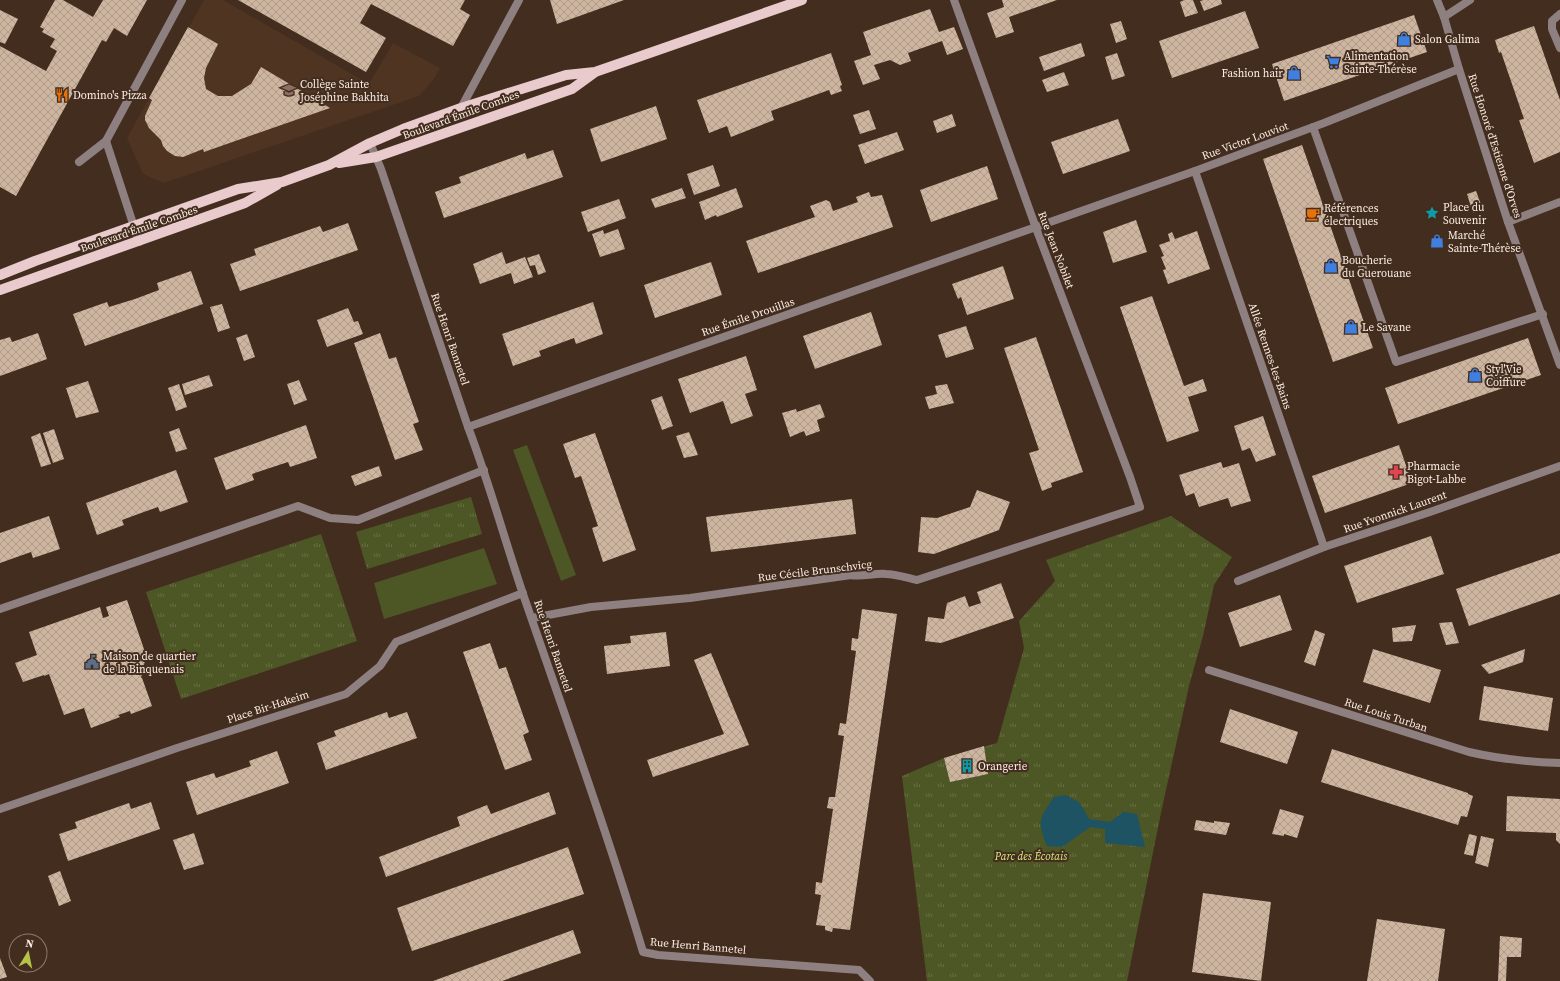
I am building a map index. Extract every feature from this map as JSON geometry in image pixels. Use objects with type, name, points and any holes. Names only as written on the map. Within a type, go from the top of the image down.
[{"type":"main road","name":"Boulevard Émile Combes","points":[[0,276],[41,259],[238,189],[282,182],[329,165],[370,143],[403,129],[461,108],[566,75],[595,72],[802,0]]},
{"type":"main road","name":"Boulevard Émile Combes","points":[[329,165],[376,157],[572,89],[595,72]]},
{"type":"main road","name":"Boulevard Émile Combes","points":[[0,290],[245,204],[282,182]]},
{"type":"street","points":[[79,162],[106,141],[182,0]]},
{"type":"street","points":[[461,108],[519,0]]},
{"type":"street","name":"Rue Jean Nobilet","points":[[954,0],[1036,228],[1128,469],[1140,507]]},
{"type":"street","name":"Rue Honoré d'Estienne d'Orves","points":[[1437,0],[1444,17],[1508,222],[1543,314],[1560,365]]},
{"type":"street","points":[[1444,17],[1470,0]]},
{"type":"street","points":[[1560,14],[1552,21],[1552,29],[1560,48]]},
{"type":"street","name":"Rue Victor Louviot","points":[[1036,228],[1312,128],[1459,69]]},
{"type":"street","points":[[1312,128],[1396,362],[1543,314]]},
{"type":"street","points":[[106,141],[139,242]]},
{"type":"street","name":"Rue Henri Bannetel","points":[[370,143],[381,169],[468,428],[484,470],[523,593],[622,881],[643,952],[658,955],[859,970],[870,981]]},
{"type":"street","name":"Allée Rennes-les-Bains","points":[[1195,171],[1324,547]]},
{"type":"street","points":[[1508,222],[1560,202]]},
{"type":"street","name":"Rue Émile Drouillas","points":[[468,428],[1036,228]]},
{"type":"street","name":"Rue Yvonnick Laurent","points":[[1238,581],[1324,547],[1430,512],[1560,466]]},
{"type":"street","points":[[0,609],[298,506],[330,518],[358,520],[484,470]]},
{"type":"street","name":"Rue Cécile Brunschvicg","points":[[532,618],[591,607],[690,598],[851,575],[859,576],[865,574],[888,574],[917,580],[1140,507]]},
{"type":"street","name":"Place Bir-Hakeim","points":[[0,809],[177,748],[346,694],[380,666],[396,642],[523,593]]},
{"type":"street","name":"Rue Louis Turban","points":[[1209,670],[1469,752],[1501,759],[1560,763]]},
{"type":"shaded area","name":"Collège Sainte Joséphine Bakhita","points":[[204,0],[223,0],[369,84],[393,43],[440,68],[434,79],[419,96],[164,183],[143,174],[127,138]]},
{"type":"green space","points":[[527,445],[576,575],[561,581],[513,450]]},
{"type":"green space","points":[[471,497],[482,534],[367,569],[356,532]]},
{"type":"green space","name":"Parc des Écotais","points":[[1171,516],[1232,557],[1214,585],[1203,636],[1189,686],[1162,808],[1127,981],[927,981],[902,776],[944,758],[997,743],[1024,648],[1019,621],[1055,581],[1046,560]]},
{"type":"green space","points":[[321,534],[357,641],[181,699],[146,592]]},
{"type":"green space","points":[[484,548],[497,584],[384,619],[374,583]]},
{"type":"water","points":[[1066,795],[1080,803],[1089,819],[1110,822],[1123,812],[1137,814],[1145,847],[1105,843],[1105,829],[1090,827],[1062,847],[1047,846],[1042,830],[1041,820],[1054,797]]},
{"type":"building","points":[[55,0],[63,0],[93,17],[103,0],[147,0],[127,36],[114,28],[106,42],[102,40],[16,196],[0,187],[0,46],[46,71],[57,51],[50,47],[55,39],[42,32],[44,29],[40,27]]},
{"type":"building","points":[[238,0],[465,0],[460,9],[470,15],[453,46],[371,4],[360,23],[386,38],[366,72]]},
{"type":"building","points":[[550,0],[624,0],[557,24]]},
{"type":"building","points":[[1002,0],[1057,0],[1009,17],[1014,32],[996,38],[987,13],[1004,7]]},
{"type":"building","points":[[1184,0],[1193,0],[1198,13],[1185,17],[1180,2]]},
{"type":"building","points":[[1221,0],[1222,4],[1204,11],[1200,1]]},
{"type":"building","points":[[930,9],[939,32],[954,27],[963,49],[947,55],[942,41],[908,53],[911,61],[900,65],[890,60],[874,65],[880,79],[863,85],[854,61],[871,55],[863,32]]},
{"type":"building","points":[[0,10],[18,19],[5,44],[0,42]]},
{"type":"building","points":[[1245,11],[1259,48],[1172,78],[1159,41]]},
{"type":"building","points":[[1414,15],[1427,52],[1284,101],[1272,64]]},
{"type":"building","points":[[1121,21],[1127,39],[1116,43],[1110,24]]},
{"type":"building","points":[[1534,26],[1560,100],[1560,152],[1534,163],[1519,120],[1524,119],[1501,52],[1499,53],[1495,40]]},
{"type":"building","points":[[188,27],[218,44],[206,68],[204,78],[206,89],[218,96],[232,96],[251,84],[261,67],[330,108],[204,152],[203,149],[183,157],[175,156],[167,151],[161,140],[149,128],[145,120],[145,116],[152,100],[149,98]]},
{"type":"building","points":[[1081,43],[1085,56],[1044,71],[1039,57]]},
{"type":"building","points":[[831,53],[842,85],[840,86],[842,91],[831,95],[829,90],[771,111],[774,120],[731,137],[727,126],[709,133],[697,100]]},
{"type":"building","points":[[1117,53],[1125,76],[1112,80],[1105,57]]},
{"type":"building","points":[[1064,72],[1069,85],[1047,92],[1042,80]]},
{"type":"building","points":[[656,106],[667,139],[601,162],[590,129]]},
{"type":"building","points":[[869,110],[876,129],[860,134],[853,115]]},
{"type":"building","points":[[952,114],[956,126],[937,133],[933,121]]},
{"type":"building","points":[[1118,119],[1130,151],[1063,174],[1051,142]]},
{"type":"building","points":[[897,132],[904,150],[865,164],[858,145]]},
{"type":"building","points":[[1302,145],[1373,348],[1333,362],[1263,159]]},
{"type":"building","points":[[553,150],[563,177],[444,218],[435,192],[461,183],[459,177],[525,153],[527,159]]},
{"type":"building","points":[[713,165],[720,186],[694,195],[687,174]]},
{"type":"building","points":[[987,166],[998,199],[931,222],[920,190]]},
{"type":"building","points":[[682,188],[686,198],[655,208],[651,199]]},
{"type":"building","points":[[736,188],[743,207],[705,220],[699,202]]},
{"type":"building","points":[[1476,191],[1483,210],[1473,213],[1467,194]]},
{"type":"building","points":[[869,192],[871,197],[882,195],[893,227],[758,273],[746,241],[815,217],[810,206],[826,200],[830,202],[833,211],[858,202],[856,197]]},
{"type":"building","points":[[619,199],[626,218],[588,232],[581,212]]},
{"type":"building","points":[[1136,220],[1147,252],[1113,263],[1103,232]]},
{"type":"building","points":[[348,223],[358,250],[240,291],[230,264],[256,255],[254,249],[320,226],[323,232]]},
{"type":"building","points":[[618,229],[625,249],[600,257],[592,234],[603,230],[604,234]]},
{"type":"building","points":[[1197,231],[1210,269],[1168,284],[1163,270],[1166,269],[1161,257],[1164,256],[1159,245],[1170,241],[1168,234],[1172,232],[1175,239]]},
{"type":"building","points":[[502,252],[506,264],[525,257],[533,277],[514,284],[511,273],[480,284],[473,264]]},
{"type":"building","points":[[539,254],[546,272],[538,275],[535,265],[530,266],[527,258]]},
{"type":"building","points":[[711,262],[722,295],[655,318],[644,285]]},
{"type":"building","points":[[1003,266],[1014,299],[967,315],[961,297],[958,299],[952,284]]},
{"type":"building","points":[[191,271],[203,304],[85,346],[73,314],[107,302],[109,307],[135,299],[159,290],[157,283]]},
{"type":"building","points":[[1152,296],[1184,386],[1203,379],[1207,391],[1188,397],[1199,431],[1167,442],[1120,307]]},
{"type":"building","points":[[593,302],[603,334],[576,344],[574,338],[539,351],[541,356],[513,366],[502,334]]},
{"type":"building","points":[[222,304],[230,328],[218,332],[210,307]]},
{"type":"building","points":[[348,308],[354,322],[358,321],[363,334],[327,347],[317,320]]},
{"type":"building","points":[[871,312],[882,345],[815,369],[803,336]]},
{"type":"building","points":[[966,326],[974,349],[946,358],[938,335]]},
{"type":"building","points":[[38,333],[47,359],[0,376],[0,340],[10,337],[12,342]]},
{"type":"building","points":[[380,333],[389,359],[396,357],[419,422],[413,424],[423,450],[395,460],[354,343]]},
{"type":"building","points":[[247,334],[255,357],[244,361],[236,338]]},
{"type":"building","points":[[1036,337],[1083,472],[1051,483],[1052,487],[1042,491],[1029,453],[1039,450],[1004,348]]},
{"type":"building","points":[[1528,338],[1541,375],[1398,424],[1385,388]]},
{"type":"building","points":[[746,356],[757,390],[745,394],[753,416],[731,424],[723,401],[690,413],[678,379]]},
{"type":"building","points":[[209,375],[213,386],[185,395],[182,384]]},
{"type":"building","points":[[299,380],[307,400],[294,405],[287,384]]},
{"type":"building","points":[[88,381],[99,412],[76,418],[66,388]]},
{"type":"building","points":[[179,384],[187,407],[176,411],[168,388]]},
{"type":"building","points":[[947,384],[954,403],[929,409],[925,397],[937,394],[935,386]]},
{"type":"building","points":[[662,396],[673,426],[662,430],[651,400]]},
{"type":"building","points":[[820,404],[825,417],[817,420],[820,431],[806,436],[804,431],[790,437],[782,413],[796,409],[797,412]]},
{"type":"building","points":[[1263,416],[1276,455],[1256,462],[1250,448],[1242,451],[1234,426]]},
{"type":"building","points":[[306,425],[317,458],[290,467],[288,462],[252,474],[254,480],[226,490],[214,458]]},
{"type":"building","points":[[179,428],[187,449],[176,452],[169,432]]},
{"type":"building","points":[[54,429],[64,459],[53,463],[43,433]]},
{"type":"building","points":[[689,432],[698,455],[684,458],[676,436]]},
{"type":"building","points":[[40,433],[51,464],[41,467],[31,437]]},
{"type":"building","points":[[595,433],[636,550],[603,562],[592,528],[598,526],[581,476],[575,478],[563,444]]},
{"type":"building","points":[[1399,445],[1412,483],[1325,513],[1312,476]]},
{"type":"building","points":[[1221,462],[1223,468],[1239,463],[1251,501],[1231,507],[1228,498],[1199,507],[1194,493],[1186,496],[1179,475]]},
{"type":"building","points":[[379,466],[382,476],[355,486],[351,476]]},
{"type":"building","points":[[176,470],[188,502],[160,512],[158,507],[141,513],[122,520],[124,525],[97,535],[86,503]]},
{"type":"building","points":[[977,490],[1010,502],[999,530],[934,554],[918,552],[921,517],[937,518],[970,507]]},
{"type":"building","points":[[852,499],[856,534],[711,552],[706,517]]},
{"type":"building","points":[[49,516],[60,549],[33,558],[31,552],[0,563],[0,533]]},
{"type":"building","points":[[1431,536],[1444,574],[1357,603],[1344,566]]},
{"type":"building","points":[[1560,553],[1560,594],[1469,626],[1456,589]]},
{"type":"building","points":[[1001,583],[1014,618],[941,643],[925,641],[928,617],[944,619],[947,603],[965,596],[969,607],[981,603],[977,592]]},
{"type":"building","points":[[1280,595],[1292,630],[1240,647],[1228,613]]},
{"type":"building","name":"Maison de quartier de la Binquenais","points":[[127,600],[146,656],[141,678],[152,706],[131,714],[130,711],[118,715],[120,717],[91,728],[84,708],[64,715],[49,674],[23,682],[15,663],[37,655],[29,632],[100,607],[103,618],[109,616],[106,607]]},
{"type":"building","points":[[862,609],[897,614],[850,930],[833,928],[832,932],[825,930],[825,926],[816,925],[821,895],[815,894],[816,882],[822,883],[833,809],[827,808],[829,797],[835,797],[844,736],[838,735],[840,723],[846,724],[856,651],[851,650],[852,638],[858,639]]},
{"type":"building","points":[[1452,622],[1459,643],[1446,645],[1439,623]]},
{"type":"building","points":[[1416,625],[1412,641],[1393,642],[1392,628]]},
{"type":"building","points":[[1315,630],[1325,634],[1315,666],[1304,662]]},
{"type":"building","points":[[666,632],[670,666],[607,674],[604,646],[631,643],[630,636]]},
{"type":"building","points":[[490,643],[499,669],[506,667],[529,732],[523,735],[532,760],[505,770],[463,652]]},
{"type":"building","points":[[1373,649],[1441,670],[1430,703],[1363,682]]},
{"type":"building","points":[[1525,649],[1523,662],[1489,674],[1481,665]]},
{"type":"building","points":[[711,653],[749,745],[653,777],[647,760],[724,734],[694,660]]},
{"type":"building","points":[[1484,686],[1553,698],[1548,731],[1479,720]]},
{"type":"building","points":[[1230,709],[1298,732],[1287,764],[1220,742]]},
{"type":"building","points":[[387,712],[389,718],[407,712],[417,738],[326,770],[317,743],[336,736],[334,731]]},
{"type":"building","name":"Orangerie","points":[[984,746],[988,774],[950,782],[944,758]]},
{"type":"building","points":[[1332,749],[1468,793],[1473,796],[1467,817],[1461,816],[1458,825],[1321,782]]},
{"type":"building","points":[[277,751],[289,783],[197,815],[186,782],[214,773],[216,778],[251,766],[249,761]]},
{"type":"building","points":[[549,792],[556,814],[386,877],[379,857],[460,826],[457,817],[487,805],[491,814]]},
{"type":"building","points":[[1507,796],[1560,799],[1560,844],[1556,840],[1556,833],[1506,831]]},
{"type":"building","points":[[151,802],[160,829],[68,861],[59,834],[77,828],[75,822],[129,803],[131,809]]},
{"type":"building","points":[[1280,809],[1304,816],[1297,838],[1284,834],[1284,836],[1272,834]]},
{"type":"building","points":[[1196,820],[1214,823],[1214,821],[1230,823],[1226,835],[1194,830]]},
{"type":"building","points":[[194,833],[204,864],[184,870],[173,840]]},
{"type":"building","points":[[1469,834],[1477,836],[1473,856],[1464,854]]},
{"type":"building","points":[[1481,836],[1494,839],[1488,867],[1475,863]]},
{"type":"building","points":[[568,847],[584,894],[412,951],[397,908]]},
{"type":"building","points":[[60,871],[71,901],[59,906],[48,876]]},
{"type":"building","points":[[1203,893],[1271,902],[1261,981],[1192,972]]},
{"type":"building","points":[[1377,919],[1445,929],[1438,981],[1367,981]]},
{"type":"building","points":[[573,930],[581,953],[502,981],[433,981]]},
{"type":"building","points":[[1500,936],[1522,938],[1521,957],[1507,957],[1506,981],[1498,981]]},
{"type":"building","points":[[0,958],[7,977],[0,979]]},
{"type":"place","name":"Salon Galima","points":[[1404,39]]},
{"type":"place","name":"Alimentation Sainte-Thérèse","points":[[1333,62]]},
{"type":"place","name":"Fashion hair","points":[[1294,73]]},
{"type":"place","name":"Collège Sainte Joséphine Bakhita","points":[[289,90]]},
{"type":"place","name":"Domino's Pizza","points":[[62,95]]},
{"type":"place","name":"Place du Souvenir","points":[[1432,213]]},
{"type":"place","name":"Références électriques","points":[[1313,214]]},
{"type":"place","name":"Marché Sainte-Thérèse","points":[[1437,241]]},
{"type":"place","name":"Boucherie du Guerouane","points":[[1331,266]]},
{"type":"place","name":"Le Savane","points":[[1351,327]]},
{"type":"place","name":"Styl'Vie Coiffure","points":[[1475,375]]},
{"type":"place","name":"Pharmacie Bigot-Labbe","points":[[1396,472]]},
{"type":"place","name":"Maison de quartier de la Binquenais","points":[[92,662]]},
{"type":"place","name":"Orangerie","points":[[967,766]]}]
